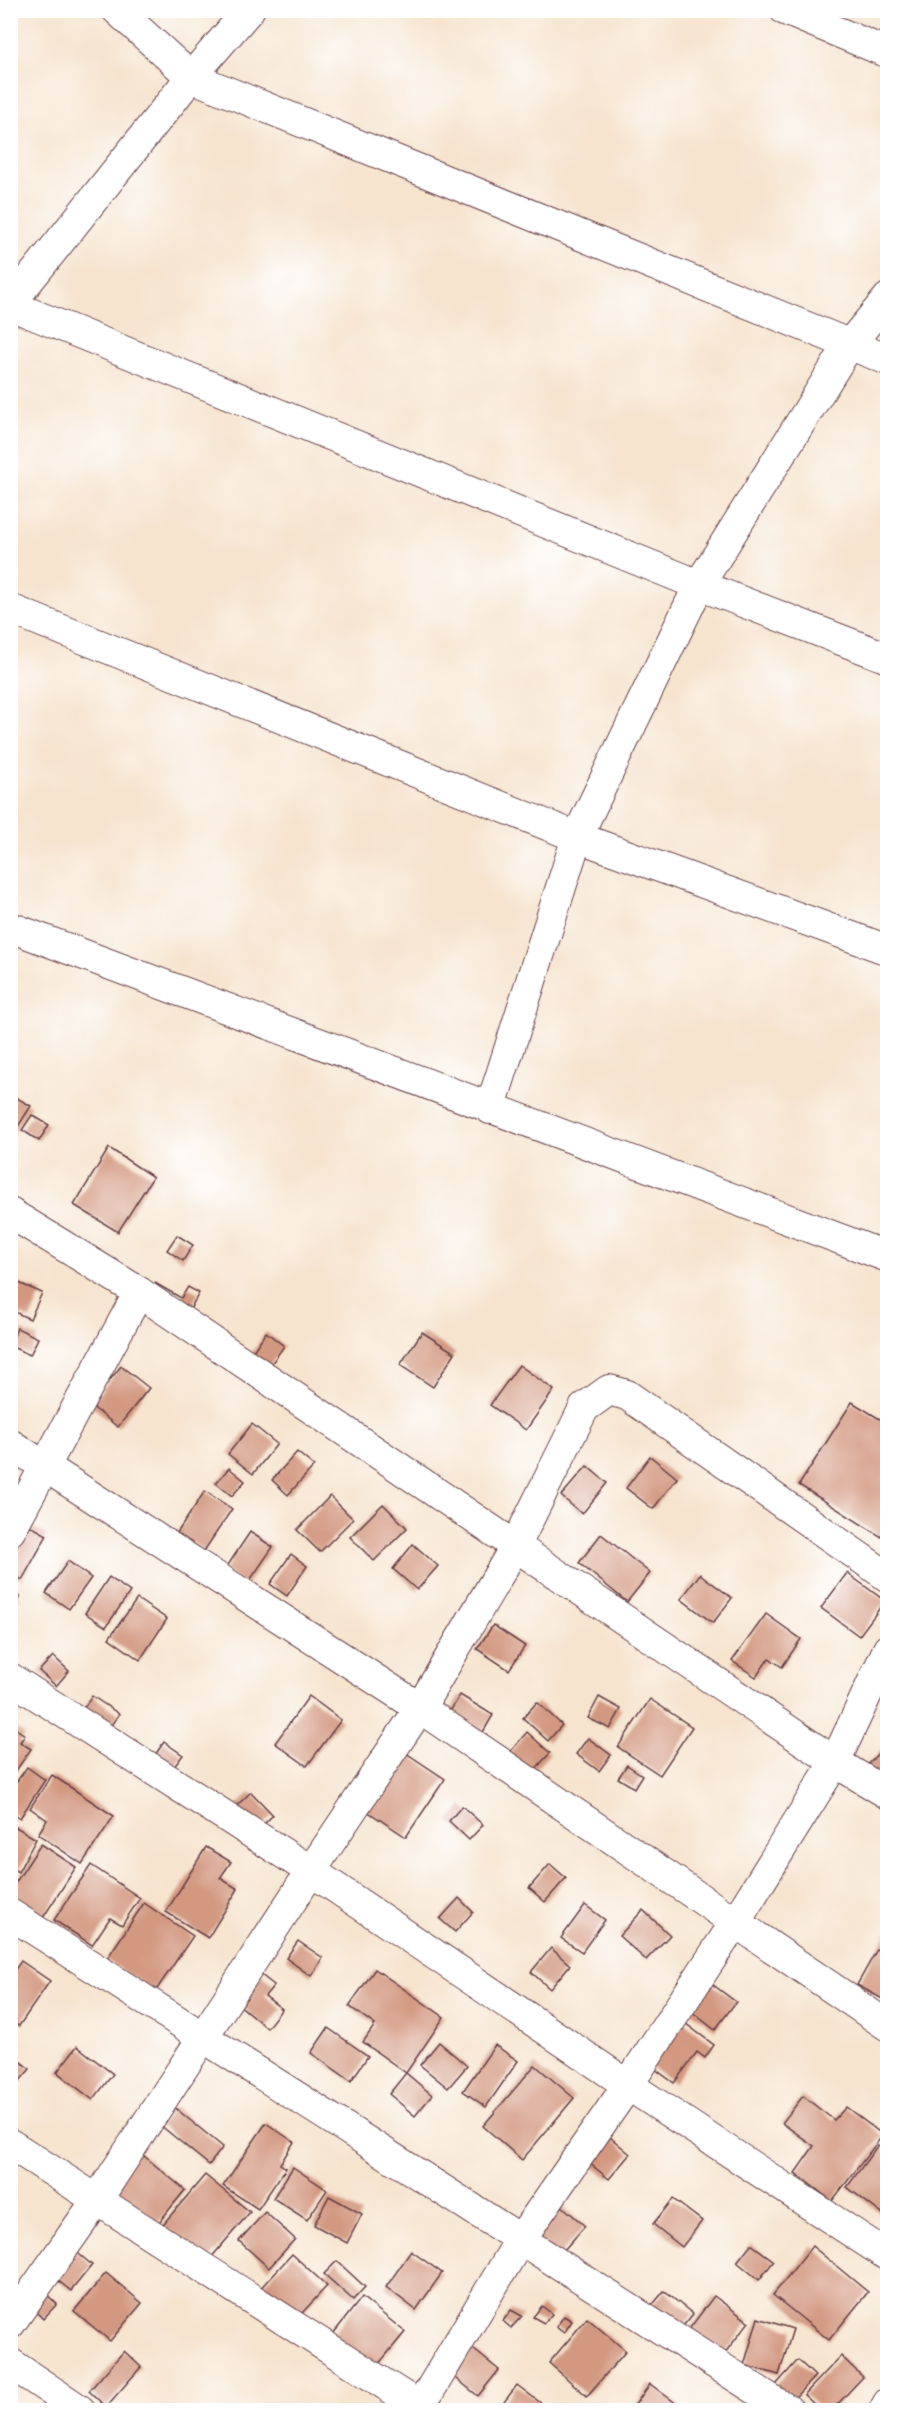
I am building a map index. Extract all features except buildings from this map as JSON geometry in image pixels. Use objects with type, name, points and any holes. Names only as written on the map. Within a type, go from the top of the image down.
[{"type":"street","points":[[117,10],[191,77],[888,360]]},
{"type":"street","points":[[249,10],[191,77],[10,304],[699,585],[888,658]]},
{"type":"street","points":[[785,10],[888,53]]},
{"type":"street","points":[[490,1109],[577,837],[699,585],[849,345],[888,298]]},
{"type":"street","points":[[10,609],[577,837],[888,950]]},
{"type":"street","points":[[10,927],[888,1257]]},
{"type":"street","points":[[10,1214],[139,1292],[835,1762],[888,1794]]},
{"type":"street","points":[[10,1531],[139,1292]]},
{"type":"street","points":[[10,2324],[97,2200],[420,1708],[515,1547],[584,1408],[609,1390],[627,1395],[888,1577]]},
{"type":"street","points":[[10,1444],[420,1708],[888,2026]]},
{"type":"street","points":[[10,2144],[421,2409],[520,2241],[628,2085],[736,1921],[835,1762],[888,1649]]},
{"type":"street","points":[[10,1678],[311,1871],[628,2085],[888,2256]]},
{"type":"street","points":[[10,1914],[202,2039],[788,2410]]},
{"type":"street","points":[[10,2363],[80,2410]]},
{"type":"street","points":[[884,2410],[888,2403]]}]
